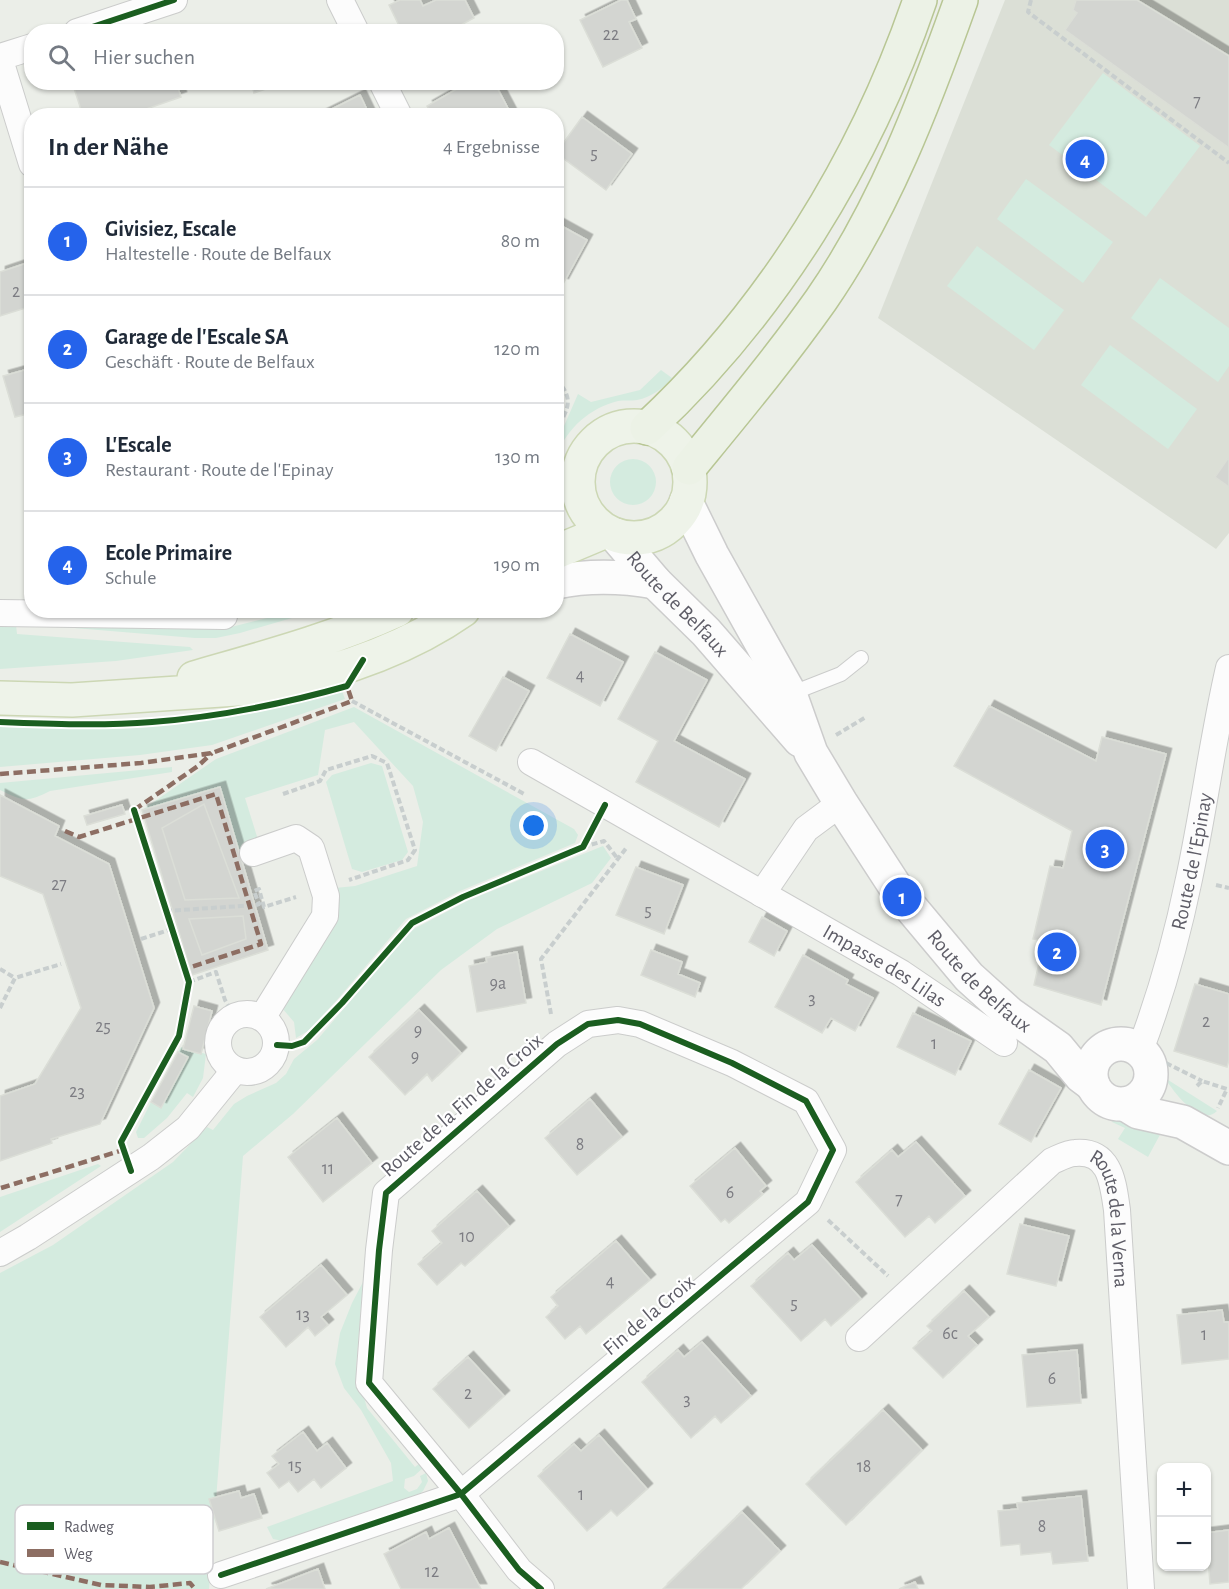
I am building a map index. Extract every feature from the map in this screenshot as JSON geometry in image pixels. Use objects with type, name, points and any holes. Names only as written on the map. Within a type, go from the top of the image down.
[{"type":"highway","points":[[647,428],[698,378],[746,320],[811,228],[874,115],[920,0]]},
{"type":"highway","points":[[689,468],[822,299],[852,250],[884,192],[911,131],[961,0]]},
{"type":"main road","points":[[624,427],[647,428],[662,434],[678,447],[689,468],[689,492],[686,502],[675,521],[654,535],[629,538],[611,533],[598,526],[582,506],[567,500],[590,447],[610,431],[624,427]]},
{"type":"main road","name":"Route de Belfaux","points":[[686,502],[712,555],[820,746],[841,803],[902,897],[969,977],[1010,1014],[1058,1048],[1081,1076],[1093,1085]]},
{"type":"main road","points":[[564,549],[611,533]]},
{"type":"main road","name":"Route de Belfaux","points":[[611,533],[655,582],[706,632],[768,705],[820,746]]},
{"type":"main road","points":[[564,581],[597,576],[655,582]]},
{"type":"main road","points":[[122,697],[273,656],[378,618]]},
{"type":"main road","points":[[0,698],[72,700],[267,687],[299,680],[363,660],[452,618]]},
{"type":"main road","points":[[1152,1064],[1148,1087],[1143,1095],[1134,1101],[1114,1104],[1098,1093],[1093,1085],[1091,1075],[1097,1056],[1113,1046],[1122,1044],[1131,1046],[1152,1064],[1162,1088],[1183,1122]]},
{"type":"main road","points":[[1058,1048],[1087,1047],[1104,1050]]},
{"type":"main road","points":[[1125,1104],[1138,1112],[1183,1122],[1229,1148]]},
{"type":"street","points":[[101,24],[174,0]]},
{"type":"street","points":[[340,0],[352,24]]},
{"type":"street","points":[[24,49],[0,59],[24,138]]},
{"type":"street","points":[[386,90],[395,108]]},
{"type":"street","points":[[0,613],[24,613]]},
{"type":"street","name":"Route de l'Epinay","points":[[1152,1064],[1160,992],[1190,879],[1229,668]]},
{"type":"street","name":"Impasse des Lilas","points":[[531,762],[902,973],[1004,1043]]},
{"type":"street","points":[[762,894],[806,829],[841,803]]},
{"type":"street","points":[[253,853],[296,838],[311,848],[326,896],[326,916],[262,1018]]},
{"type":"street","points":[[244,1014],[254,1014],[262,1018],[269,1023],[276,1037],[275,1053],[264,1067],[255,1072],[245,1073],[227,1065],[221,1058],[217,1039],[226,1022],[244,1014]]},
{"type":"street","name":"Route de la Fin de la Croix","points":[[541,1589],[519,1570],[461,1494],[369,1383],[379,1250],[386,1193],[557,1044],[588,1024],[618,1020]]},
{"type":"street","name":"Fin de la Croix","points":[[221,1575],[461,1494],[808,1202],[833,1150],[806,1101],[732,1063],[640,1024],[618,1020]]},
{"type":"street","points":[[0,1253],[152,1157],[188,1128],[235,1070]]},
{"type":"street","name":"Route de la Verna","points":[[859,1338],[909,1295],[1052,1161],[1074,1153],[1093,1155],[1106,1165],[1113,1181],[1117,1210],[1141,1589]]},
{"type":"lane","points":[[790,694],[841,674],[861,658]]},
{"type":"path","points":[[1031,0],[1028,12],[1229,163]]},
{"type":"path","points":[[564,388],[567,392],[568,407],[564,415]]},
{"type":"path","points":[[352,701],[530,797]]},
{"type":"path","points":[[820,746],[866,717]]},
{"type":"path","points":[[166,911],[256,906],[259,904],[254,891],[259,889],[264,907],[408,860],[415,850],[387,763],[372,756],[326,770],[320,781],[283,794]]},
{"type":"path","points":[[583,847],[605,805]]},
{"type":"path","points":[[557,1044],[542,959],[618,859],[640,825]]},
{"type":"path","points":[[572,851],[604,841],[618,859]]},
{"type":"path","points":[[1210,884],[1229,888]]},
{"type":"path","points":[[163,901],[175,939]]},
{"type":"path","points":[[141,939],[172,929]]},
{"type":"path","points":[[0,1008],[15,978],[61,964]]},
{"type":"path","points":[[0,969],[15,978]]},
{"type":"path","points":[[187,993],[188,979],[216,972],[225,1000],[234,1017]]},
{"type":"path","points":[[1152,1064],[1227,1089],[1218,1108]]},
{"type":"path","points":[[1197,1086],[1202,1081]]},
{"type":"path","points":[[808,1202],[909,1295]]},
{"type":"shaded area","points":[[1005,0],[1229,0],[1229,533],[1216,549],[878,318]]},
{"type":"green space","points":[[1103,73],[1200,146],[1146,217],[1049,145]]},
{"type":"green space","points":[[1026,179],[1113,242],[1083,283],[997,219]]},
{"type":"green space","points":[[977,246],[1064,310],[1034,350],[947,286]]},
{"type":"green space","points":[[1160,278],[1229,328],[1229,366],[1218,382],[1131,318]]},
{"type":"green space","points":[[1110,345],[1197,409],[1168,449],[1081,385]]},
{"type":"green space","points":[[661,370],[672,378],[652,395],[642,399],[608,404],[589,414],[573,428],[564,440],[564,426],[578,394],[591,402],[640,390]]},
{"type":"green space","points":[[633,459],[649,466],[656,482],[649,498],[633,505],[617,498],[610,482],[617,466]]},
{"type":"green space","points":[[267,618],[292,618],[216,638],[62,627],[62,623],[114,621],[231,627]]},
{"type":"green space","points":[[16,625],[17,634],[190,647],[193,650],[116,661],[0,669],[0,626]]},
{"type":"green space","points":[[342,691],[345,699],[212,745],[140,755],[0,767],[0,727],[95,729],[176,724],[249,714]]},
{"type":"green space","points":[[354,707],[574,829],[578,835],[575,843],[460,891],[406,919],[336,1001],[308,1031],[296,1038],[294,1022],[282,1008],[335,926],[339,910],[335,888],[355,886],[417,866],[423,822],[413,786],[354,722],[325,730],[318,775],[245,798],[259,843],[239,850],[220,787],[142,810],[216,759]]},
{"type":"green space","points":[[371,763],[382,766],[408,852],[402,860],[362,872],[352,869],[326,782],[332,775]]},
{"type":"green space","points":[[172,767],[172,772],[50,791],[30,799],[20,798],[0,790],[0,783]]},
{"type":"green space","points":[[603,846],[611,858],[592,883],[497,929],[441,970],[293,1114],[243,1156],[213,1538],[213,1505],[15,1505],[15,1574],[210,1574],[209,1589],[0,1589],[0,1273],[53,1245],[173,1162],[207,1127],[213,1130],[234,1104],[276,1083],[286,1074],[294,1059],[317,1040],[405,937],[414,929],[467,901]]},
{"type":"green space","points":[[181,1047],[206,1054],[203,1078],[193,1097],[187,1093],[167,1118],[144,1138],[138,1138],[136,1132],[151,1102],[161,1107],[188,1058],[178,1052]]},
{"type":"green space","points":[[1165,1078],[1217,1111],[1210,1115],[1203,1115],[1195,1111],[1180,1099]]},
{"type":"green space","points":[[1116,1116],[1162,1131],[1148,1157],[1118,1139],[1125,1128],[1112,1122]]},
{"type":"green space","points":[[98,1164],[101,1166],[0,1232],[0,1197]]},
{"type":"green space","points":[[363,1282],[356,1369],[367,1408],[415,1467],[420,1463],[423,1468],[414,1476],[405,1479],[404,1488],[409,1492],[417,1489],[422,1482],[420,1476],[426,1473],[428,1481],[423,1491],[416,1497],[283,1541],[273,1539],[267,1527],[393,1481],[391,1463],[361,1410],[344,1388],[335,1364],[340,1333]]},
{"type":"building","points":[[400,0],[420,0],[423,6],[436,0],[465,0],[474,18],[463,24],[398,24],[389,5]]},
{"type":"building","points":[[621,0],[627,0],[636,19],[629,22],[642,48],[603,67],[580,20]]},
{"type":"building","points":[[1076,0],[1137,0],[1229,56],[1229,148],[1065,30],[1077,13],[1073,10]]},
{"type":"building","points":[[75,90],[179,90],[181,97],[149,108],[80,108]]},
{"type":"building","points":[[455,90],[498,90],[508,108],[428,108],[427,106]]},
{"type":"building","points":[[360,95],[366,108],[334,108]]},
{"type":"building","points":[[582,117],[632,154],[606,190],[564,159],[564,142]]},
{"type":"building","points":[[564,227],[587,240],[564,282]]},
{"type":"building","points":[[24,264],[24,308],[0,316],[0,272]]},
{"type":"building","points":[[24,370],[24,415],[15,417],[3,376]]},
{"type":"building","points":[[1229,457],[1229,487],[1215,477]]},
{"type":"building","points":[[570,634],[623,662],[600,706],[547,678]]},
{"type":"building","points":[[655,652],[707,680],[674,741],[745,779],[719,827],[636,782],[658,741],[618,719]]},
{"type":"building","points":[[503,677],[529,691],[496,751],[469,736]]},
{"type":"building","points":[[989,706],[1096,761],[1102,737],[1166,754],[1101,1005],[1034,985],[1044,941],[1033,939],[1050,866],[1063,868],[1072,831],[954,766]]},
{"type":"building","points":[[220,787],[268,950],[192,975],[142,810]]},
{"type":"building","points":[[0,795],[59,826],[55,836],[109,864],[154,1008],[100,1124],[51,1139],[52,1143],[0,1161],[0,1096],[35,1084],[81,1008],[43,894],[0,876]]},
{"type":"building","points":[[204,804],[239,898],[185,900],[162,828]]},
{"type":"building","points":[[122,805],[125,814],[87,825],[84,816]]},
{"type":"building","points":[[636,867],[683,885],[664,934],[616,915]]},
{"type":"building","points":[[243,916],[246,939],[202,955],[189,919]]},
{"type":"building","points":[[762,917],[787,931],[774,956],[749,942]]},
{"type":"building","points":[[651,950],[682,962],[678,974],[700,983],[695,997],[641,975]]},
{"type":"building","points":[[517,952],[526,1003],[477,1012],[469,966],[487,962],[486,958]]},
{"type":"building","points":[[803,955],[848,980],[846,984],[873,998],[855,1031],[831,1018],[822,1033],[775,1007]]},
{"type":"building","points":[[1195,984],[1229,994],[1229,1060],[1227,1067],[1174,1051]]},
{"type":"building","points":[[194,1006],[212,1011],[201,1054],[183,1049]]},
{"type":"building","points":[[419,1010],[461,1053],[432,1081],[427,1074],[405,1095],[369,1057]]},
{"type":"building","points":[[913,1013],[971,1041],[955,1075],[897,1047]]},
{"type":"building","points":[[178,1052],[188,1057],[161,1108],[151,1102]]},
{"type":"building","points":[[1029,1070],[1061,1088],[1031,1142],[999,1124]]},
{"type":"building","points":[[590,1099],[622,1137],[577,1175],[545,1138]]},
{"type":"building","points":[[337,1118],[372,1163],[323,1202],[288,1157]]},
{"type":"building","points":[[916,1142],[965,1196],[935,1223],[929,1216],[905,1237],[856,1182],[892,1150],[898,1157]]},
{"type":"building","points":[[735,1148],[766,1186],[760,1191],[763,1194],[729,1223],[725,1219],[721,1222],[690,1186]]},
{"type":"building","points":[[477,1191],[509,1226],[465,1266],[461,1263],[437,1285],[418,1264],[442,1243],[432,1231]]},
{"type":"building","points":[[1020,1224],[1069,1236],[1056,1286],[1007,1274]]},
{"type":"building","points":[[616,1241],[650,1280],[586,1334],[580,1326],[565,1339],[546,1317],[558,1306],[551,1297]]},
{"type":"building","points":[[812,1245],[861,1299],[831,1326],[825,1319],[801,1341],[751,1286],[788,1253],[794,1260]]},
{"type":"building","points":[[321,1265],[347,1295],[321,1317],[328,1325],[315,1336],[308,1327],[286,1347],[260,1317]]},
{"type":"building","points":[[964,1291],[989,1317],[968,1336],[977,1345],[943,1378],[913,1348],[932,1331],[927,1326]]},
{"type":"building","points":[[1222,1310],[1224,1322],[1229,1322],[1229,1359],[1182,1364],[1177,1315]]},
{"type":"building","points":[[702,1342],[751,1396],[721,1423],[715,1416],[691,1438],[642,1382],[678,1350],[684,1357]]},
{"type":"building","points":[[1077,1350],[1081,1403],[1027,1407],[1022,1355]]},
{"type":"building","points":[[468,1357],[504,1396],[469,1428],[433,1389]]},
{"type":"building","points":[[883,1410],[922,1450],[846,1525],[806,1484]]},
{"type":"building","points":[[303,1432],[317,1451],[327,1443],[346,1468],[321,1488],[314,1479],[298,1492],[289,1481],[279,1488],[267,1473],[279,1464],[272,1456]]},
{"type":"building","points":[[599,1435],[647,1489],[617,1516],[611,1510],[587,1531],[538,1476],[574,1444],[581,1451]]},
{"type":"building","points":[[239,1491],[241,1498],[254,1494],[262,1518],[219,1531],[213,1505],[209,1499]]},
{"type":"building","points":[[1081,1496],[1088,1561],[1053,1564],[1051,1552],[1021,1555],[1020,1544],[1001,1546],[998,1511],[1018,1509],[1017,1503]]},
{"type":"building","points":[[742,1512],[780,1551],[741,1589],[663,1589]]},
{"type":"building","points":[[449,1528],[481,1589],[401,1589],[384,1554],[426,1532],[429,1539]]},
{"type":"building","points":[[1229,1530],[1229,1582],[1210,1584],[1211,1532]]},
{"type":"building","points":[[318,1569],[325,1589],[266,1589]]},
{"type":"building","points":[[915,1582],[918,1589],[899,1589]]},
{"type":"marked path","points":[[0,774],[141,763],[212,753],[352,701],[347,686]]},
{"type":"marked path","points":[[134,810],[198,766],[212,753]]},
{"type":"marked path","points":[[65,831],[79,837],[216,794],[261,944],[185,969]]},
{"type":"marked path","points":[[1,1188],[123,1150]]},
{"type":"marked path","points":[[0,1562],[15,1565]]},
{"type":"marked path","points":[[53,1574],[101,1585],[150,1587],[190,1583],[195,1589]]},
{"type":"cycle path","points":[[101,24],[174,0]]},
{"type":"cycle path","points":[[0,722],[133,723],[226,713],[299,699],[347,686],[363,660]]},
{"type":"cycle path","points":[[277,1045],[292,1046],[304,1042],[342,1003],[412,923],[463,897],[583,847],[605,805]]},
{"type":"cycle path","points":[[131,1171],[121,1142],[179,1036],[189,982],[134,810]]},
{"type":"cycle path","points":[[221,1575],[461,1494],[808,1202],[833,1150],[806,1101],[732,1063],[640,1024],[618,1020],[588,1024],[557,1044],[386,1193],[379,1250],[369,1383],[461,1494],[519,1570],[541,1589]]},
{"type":"place","name":"Ecole Primaire","points":[[1085,159]]},
{"type":"place","name":"L'Escale","points":[[1105,849]]},
{"type":"place","name":"Givisiez, Escale","points":[[902,897]]},
{"type":"place","name":"Garage de l'Escale SA","points":[[1057,952]]}]
